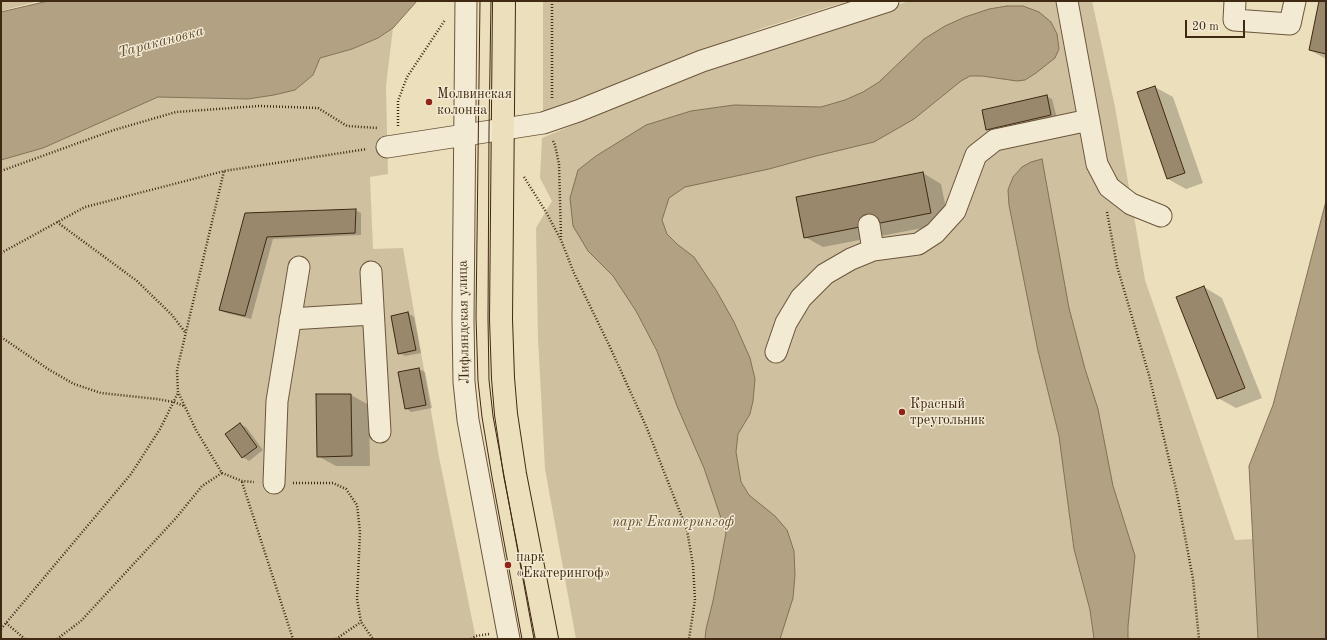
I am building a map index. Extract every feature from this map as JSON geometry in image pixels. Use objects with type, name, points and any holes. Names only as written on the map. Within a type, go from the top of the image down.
[{"type":"main road","points":[[504,1],[501,319],[503,378],[506,414],[516,474],[547,639]]},
{"type":"street","name":"Лифляндская улица","points":[[466,1],[463,318],[464,382],[468,420],[500,636]]},
{"type":"street","points":[[394,141],[465,135],[548,121],[702,61],[888,1]]},
{"type":"street","points":[[1067,1],[1097,164],[1109,187],[1131,204],[1161,216]]},
{"type":"street","points":[[1235,1],[1234,20],[1290,24],[1295,1]]},
{"type":"street","points":[[776,352],[786,323],[800,298],[825,274],[851,259],[874,250],[918,244],[936,233],[955,211],[976,155],[994,140],[1089,120]]},
{"type":"street","points":[[869,225],[874,250]]},
{"type":"street","points":[[274,483],[277,400],[299,267]]},
{"type":"street","points":[[370,272],[380,432]]},
{"type":"street","points":[[290,319],[372,314]]},
{"type":"path","points":[[552,1],[548,121],[559,164],[561,240]]},
{"type":"path","points":[[394,141],[398,101],[407,77],[445,19]]},
{"type":"path","points":[[1,172],[114,130],[176,112],[259,106],[318,108],[347,126],[394,141]]},
{"type":"path","points":[[1,254],[85,206],[224,172],[394,141]]},
{"type":"path","points":[[224,172],[177,370],[178,393],[196,430],[222,474],[242,481],[274,483],[333,483],[346,490],[357,506],[360,532],[357,599],[361,622],[373,639]]},
{"type":"path","points":[[521,172],[546,212],[561,240],[574,273],[646,426],[687,530],[693,565],[695,600],[688,639]]},
{"type":"path","points":[[1107,209],[1117,266],[1149,375],[1176,489],[1193,579],[1199,639]]},
{"type":"path","points":[[57,222],[137,280],[172,315],[186,332]]},
{"type":"path","points":[[1,337],[48,369],[74,384],[101,393],[157,399],[174,402],[185,406]]},
{"type":"path","points":[[1,629],[131,474],[160,429],[178,393]]},
{"type":"path","points":[[57,639],[80,621],[176,518],[202,486],[222,474]]},
{"type":"path","points":[[242,481],[293,639]]},
{"type":"path","points":[[336,639],[361,622]]},
{"type":"path","points":[[6,623],[26,639]]},
{"type":"path","points":[[471,639],[476,636],[500,636]]},
{"type":"green space","points":[[1,1],[39,1],[1,11]]},
{"type":"green space","points":[[543,1],[848,1],[760,29],[543,112]]},
{"type":"green space","name":"парк Екатерингоф","points":[[910,1],[1092,1],[1115,107],[1145,280],[1235,540],[1253,539],[1258,639],[576,639],[545,469],[538,338],[536,228],[552,201],[540,178],[542,138],[698,73],[836,22]]},
{"type":"green space","points":[[393,28],[386,86],[388,174],[370,177],[373,249],[403,248],[439,457],[476,639],[1,639],[1,160],[43,148],[158,97],[248,99],[295,90],[313,75],[320,58],[352,49],[378,38]]},
{"type":"water","name":"Таракановка","points":[[48,1],[417,1],[393,28],[378,38],[352,49],[320,58],[313,75],[295,90],[248,99],[158,97],[43,148],[1,160],[1,12]]},
{"type":"water","points":[[1007,6],[1023,6],[1039,12],[1051,22],[1057,34],[1059,49],[1055,58],[1025,80],[1017,81],[982,76],[970,76],[961,81],[914,119],[874,142],[769,169],[685,187],[669,198],[662,220],[667,234],[694,257],[716,290],[734,322],[750,358],[755,379],[753,401],[750,414],[738,434],[736,452],[741,482],[749,495],[775,516],[787,530],[794,551],[795,575],[793,598],[780,639],[705,639],[726,533],[704,468],[677,406],[657,351],[636,311],[613,276],[588,251],[573,226],[570,198],[578,170],[596,156],[646,125],[691,111],[734,105],[821,107],[845,100],[863,92],[879,82],[924,39],[945,26],[989,9]]},
{"type":"water","points":[[1042,159],[1069,308],[1085,369],[1098,409],[1113,486],[1135,556],[1128,639],[1094,639],[1090,610],[1074,549],[1059,436],[1038,351],[1009,205],[1008,190],[1013,177],[1022,167],[1031,162]]},
{"type":"water","points":[[1326,201],[1326,639],[1258,639],[1249,466],[1273,405]]},
{"type":"building","points":[[1319,1],[1326,1],[1326,54],[1309,50]]},
{"type":"building","points":[[1155,86],[1185,173],[1167,179],[1137,92]]},
{"type":"building","points":[[1047,95],[1051,115],[986,130],[982,110]]},
{"type":"building","points":[[923,172],[931,213],[804,238],[796,197]]},
{"type":"building","points":[[356,209],[355,233],[267,237],[245,316],[219,310],[245,213]]},
{"type":"building","points":[[1204,286],[1245,388],[1217,399],[1176,297]]},
{"type":"building","points":[[408,312],[416,350],[398,354],[391,316]]},
{"type":"building","points":[[419,368],[426,405],[405,409],[398,372]]},
{"type":"building","points":[[316,394],[351,394],[352,456],[317,457]]},
{"type":"building","points":[[240,423],[257,447],[242,458],[225,434]]},
{"type":"tram line","points":[[480,1],[476,317],[478,381],[482,417],[492,477],[522,639]]},
{"type":"tram line","points":[[491,1],[488,319],[489,380],[493,416],[534,639]]},
{"type":"place","name":"Молвинская колонна","points":[[429,102]]},
{"type":"place","name":"Красный треугольник","points":[[902,412]]},
{"type":"place","name":"парк «Екатерингоф»","points":[[508,565]]}]
